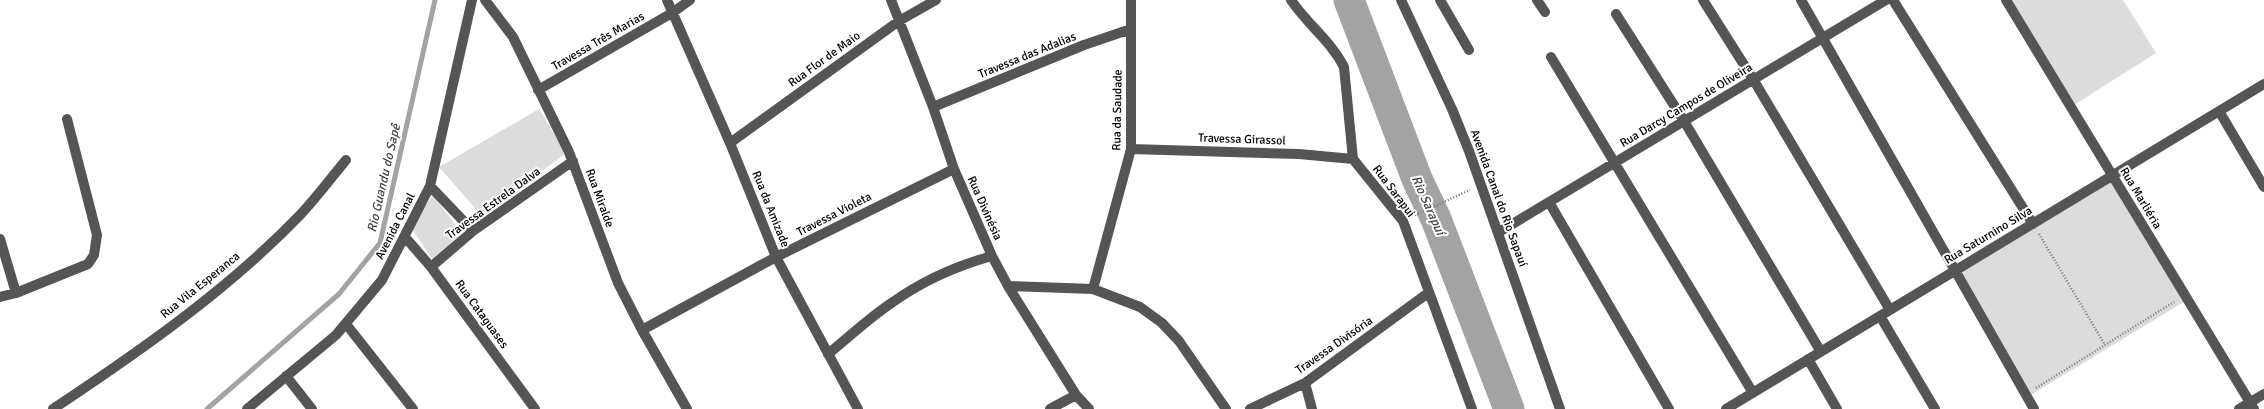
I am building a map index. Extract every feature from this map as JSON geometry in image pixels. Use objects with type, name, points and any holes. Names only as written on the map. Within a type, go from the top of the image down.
[{"type":"street","name":"Avenida Canal","points":[[247,409],[346,324],[382,280],[430,186],[472,0]]},
{"type":"street","name":"Rua Miralde","points":[[484,0],[513,37],[573,161],[618,283],[642,330],[687,409]]},
{"type":"street","name":"Rua da Amizade","points":[[667,0],[730,143],[776,257],[858,409]]},
{"type":"street","name":"Travessa Três Marias","points":[[538,90],[672,13],[690,0]]},
{"type":"street","name":"Rua Divinésia","points":[[891,0],[933,107],[954,169],[992,256],[1008,286],[1076,396],[1089,409]]},
{"type":"street","name":"Rua Flor de Maio","points":[[730,143],[899,21],[936,0]]},
{"type":"street","name":"Rua da Saudade","points":[[1093,289],[1131,149],[1131,0]]},
{"type":"street","points":[[1291,0],[1302,16],[1338,54],[1344,67],[1353,159]]},
{"type":"street","name":"Avenida Canal do Rio Sapauí","points":[[1401,0],[1452,109],[1482,185],[1560,409]]},
{"type":"street","points":[[1440,0],[1469,50]]},
{"type":"street","points":[[1537,0],[1545,12]]},
{"type":"street","points":[[1703,0],[1753,79],[1890,310]]},
{"type":"street","points":[[1801,0],[2034,409]]},
{"type":"street","name":"Rua Darcy Campos de Oliveira","points":[[1499,232],[1886,0]]},
{"type":"street","points":[[1893,0],[2033,224]]},
{"type":"street","name":"Rua Marliéria","points":[[2006,0],[2252,406]]},
{"type":"street","points":[[1616,14],[1684,121],[1821,352]]},
{"type":"street","name":"Travessa das Adalias","points":[[933,107],[1084,45],[1131,29]]},
{"type":"street","points":[[1551,57],[1616,162],[1753,393]]},
{"type":"street","name":"Rua Saturnino Silva","points":[[1726,409],[2264,84]]},
{"type":"street","points":[[2219,111],[2264,187]]},
{"type":"street","points":[[0,297],[16,293],[88,264],[94,255],[97,236],[67,119]]},
{"type":"street","name":"Travessa Girassol","points":[[1131,149],[1299,154],[1353,159]]},
{"type":"street","name":"Rua Sarapui","points":[[1353,159],[1403,221],[1428,293],[1472,409]]},
{"type":"street","name":"Rua Vila Esperanca","points":[[53,409],[106,373],[187,314],[233,276],[302,213],[346,160]]},
{"type":"street","name":"Travessa Estrela Dalva","points":[[431,267],[473,231],[573,161]]},
{"type":"street","name":"Travessa Violeta","points":[[642,330],[776,257],[954,169]]},
{"type":"street","points":[[430,186],[473,231]]},
{"type":"street","points":[[1549,202],[1669,409]]},
{"type":"street","name":"Rua Cataguases","points":[[405,237],[431,267],[535,409]]},
{"type":"street","points":[[0,239],[16,293]]},
{"type":"street","points":[[828,354],[892,302],[930,279],[958,266],[992,256]]},
{"type":"street","points":[[1008,286],[1093,289],[1140,307],[1162,323],[1179,341],[1226,409]]},
{"type":"street","name":"Travessa Divisória","points":[[1250,409],[1305,383],[1428,293]]},
{"type":"street","points":[[1880,316],[1935,409]]},
{"type":"street","points":[[346,324],[412,409]]},
{"type":"street","points":[[1808,359],[1837,409]]},
{"type":"street","points":[[286,376],[312,409]]},
{"type":"street","points":[[1305,383],[1312,409]]},
{"type":"street","points":[[2239,409],[2252,406],[2264,394]]},
{"type":"street","points":[[1050,409],[1076,396]]},
{"type":"path","points":[[1403,221],[1482,185]]},
{"type":"path","points":[[2033,224],[2105,345]]},
{"type":"path","points":[[2027,395],[2176,301],[2172,294]]},
{"type":"path","points":[[2032,382],[2036,389]]},
{"type":"shaded area","points":[[2006,0],[2123,0],[2156,53],[2071,107]]},
{"type":"shaded area","points":[[539,109],[566,153],[482,216],[439,167]]},
{"type":"shaded area","points":[[2108,172],[2187,300],[2029,396],[1956,268]]},
{"type":"shaded area","points":[[433,195],[461,232],[434,262],[411,227]]},
{"type":"waterway","name":"Rio Guandu do Sapê","points":[[207,409],[339,294],[380,243],[435,0]]},
{"type":"waterway","name":"Rio Sarapuí","points":[[1349,0],[1417,179],[1436,219],[1509,409]]}]
